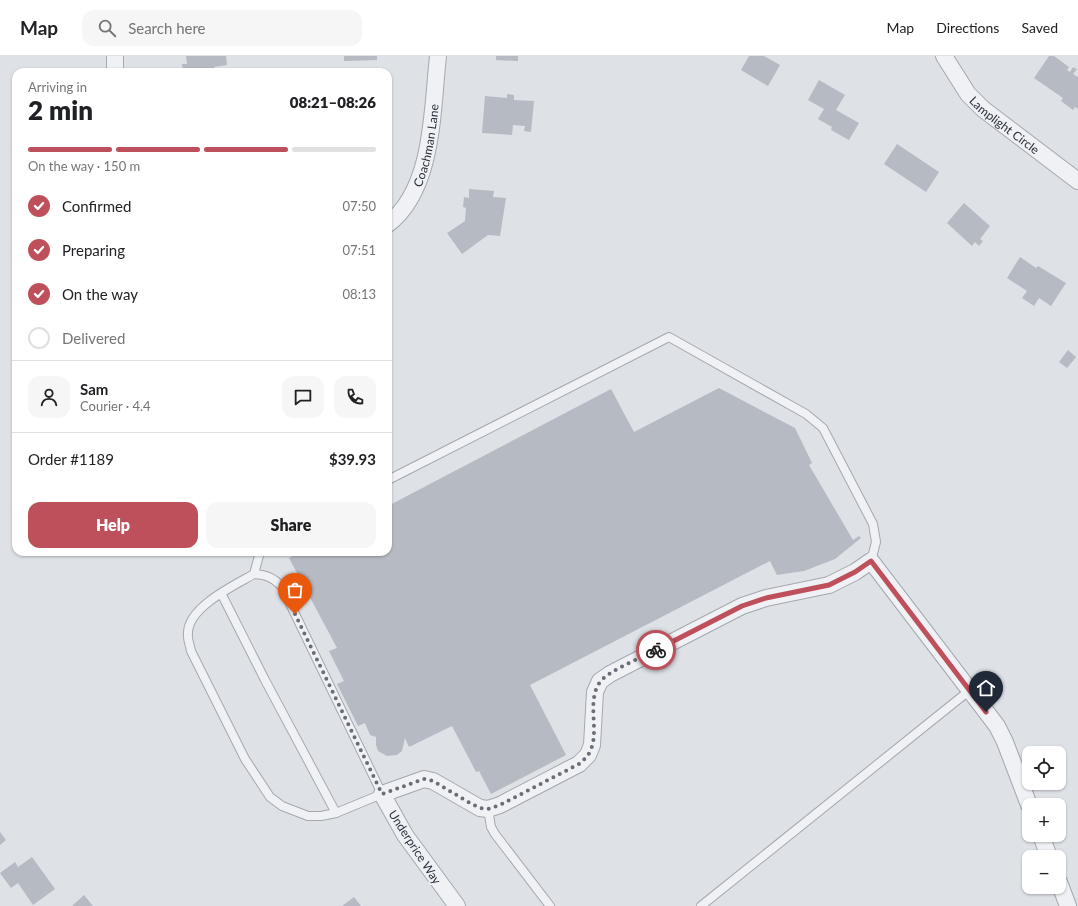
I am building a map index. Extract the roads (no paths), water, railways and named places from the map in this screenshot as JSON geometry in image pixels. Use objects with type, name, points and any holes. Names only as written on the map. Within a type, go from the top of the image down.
[{"type":"street","points":[[115,56],[115,68]]},
{"type":"street","name":"Coachman Lane","points":[[392,220],[405,206],[416,189],[423,170],[438,56]]},
{"type":"street","name":"Lamplight Circle","points":[[944,56],[968,94],[983,109],[1078,181]]},
{"type":"street","points":[[382,794],[424,779],[433,781],[470,803],[488,809],[500,805],[579,764],[588,755],[592,745],[595,692],[600,681],[610,674],[742,606],[766,598],[829,585],[855,572],[871,561],[997,726],[1026,798]]},
{"type":"street","name":"Underprice Way","points":[[382,794],[405,836],[457,906]]},
{"type":"street","points":[[1064,894],[1068,906]]},
{"type":"lane","points":[[392,478],[669,337],[806,414],[823,428],[873,524],[876,542],[871,561]]},
{"type":"lane","points":[[254,574],[259,556]]},
{"type":"lane","points":[[254,574],[267,575],[276,580],[282,587],[382,794],[336,813],[321,816],[308,816],[282,806],[270,797],[230,730],[191,651],[188,632],[190,622],[198,612],[221,593],[254,574]]},
{"type":"lane","points":[[221,593],[265,680],[336,813]]},
{"type":"lane","points":[[701,906],[970,690]]},
{"type":"lane","points":[[488,809],[491,826],[495,834],[550,906]]}]
